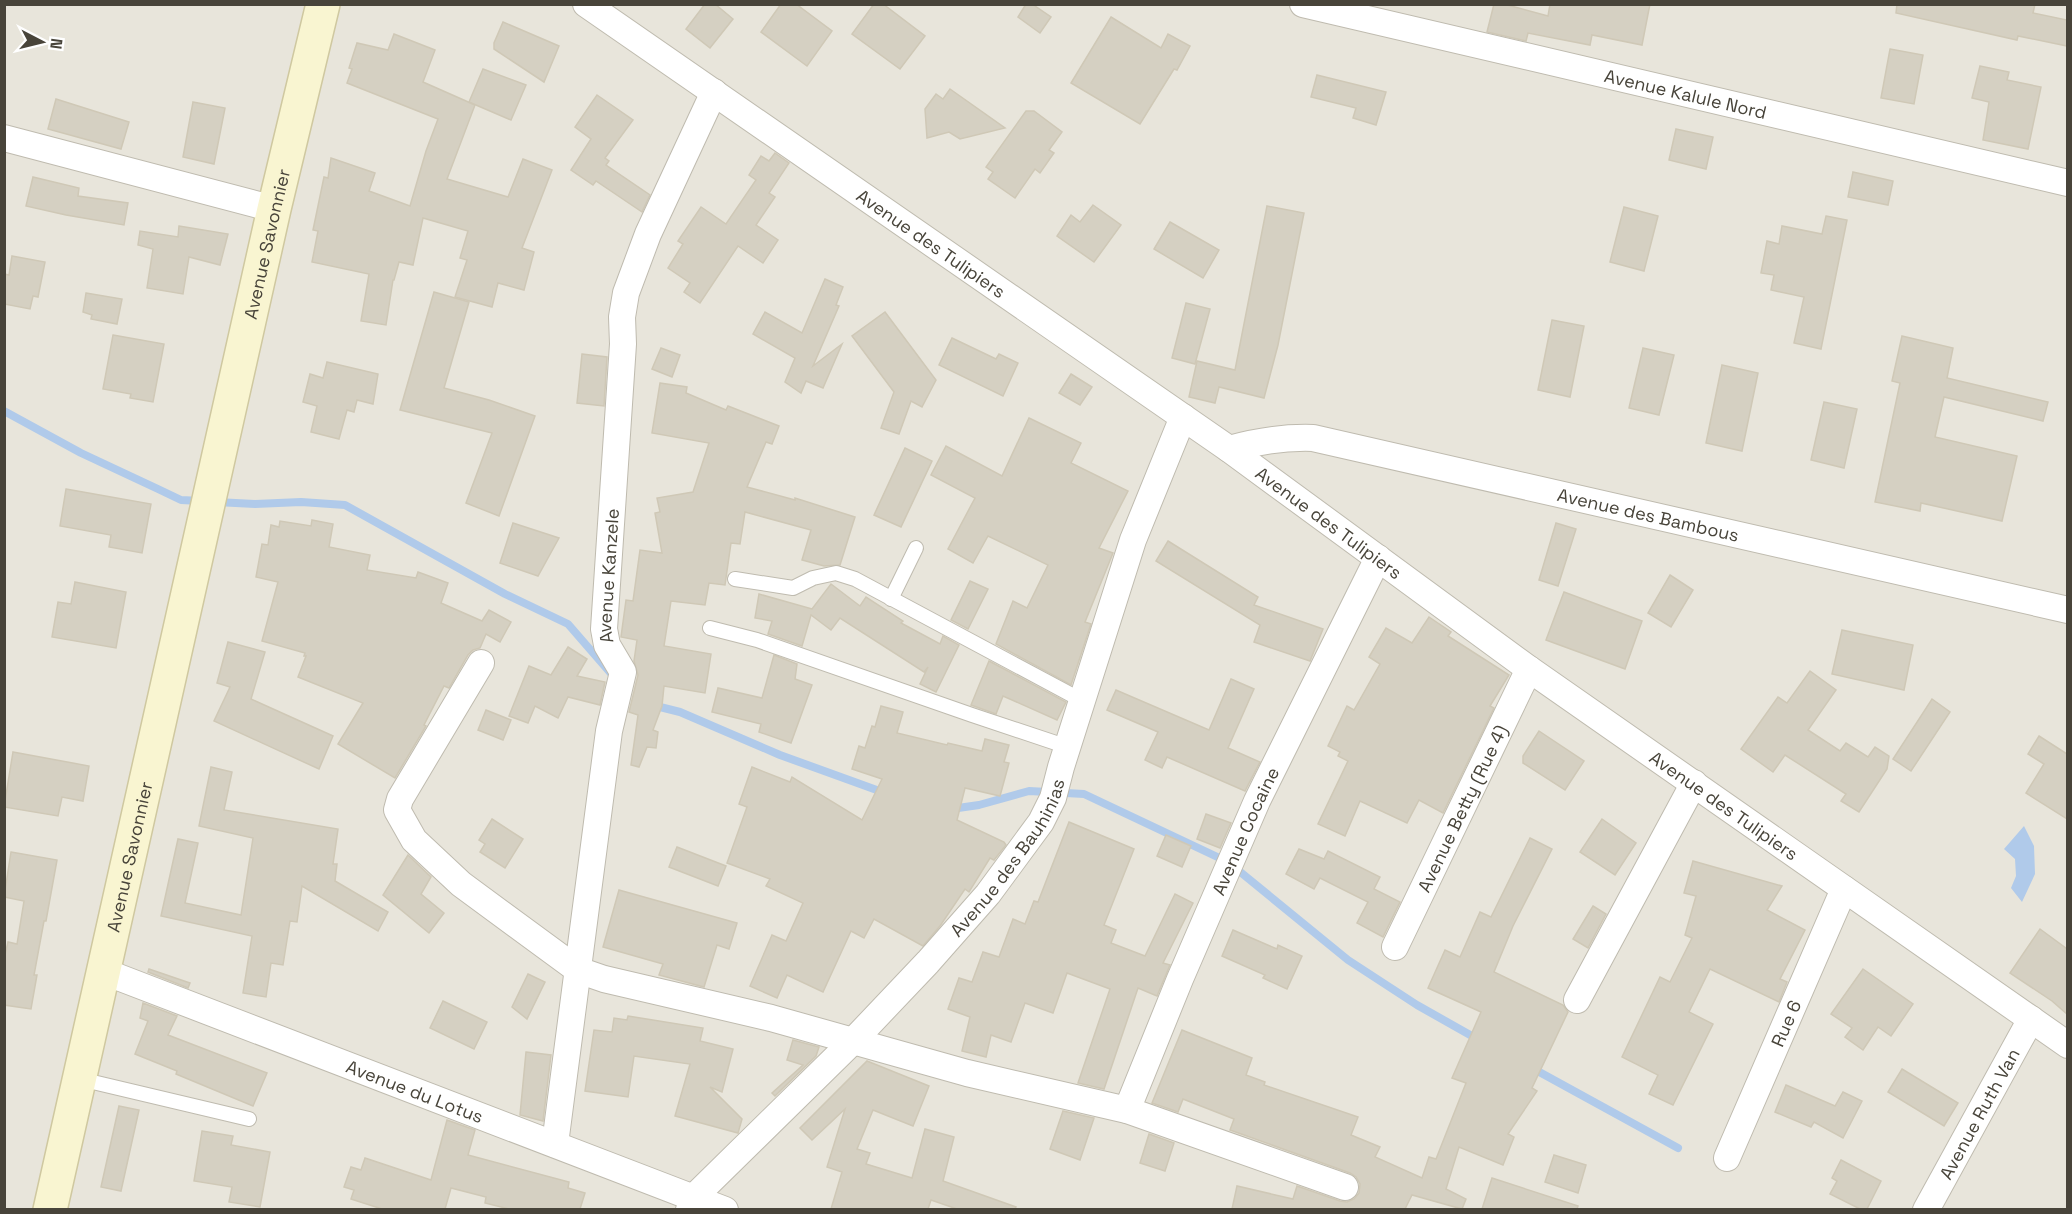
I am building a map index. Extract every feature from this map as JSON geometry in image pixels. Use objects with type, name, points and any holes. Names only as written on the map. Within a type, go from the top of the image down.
[{"type":"street","name":"Avenue Savonnier","points":[[50,1209],[105,972],[274,209],[323,4]]},
{"type":"street","name":"Avenue des Tulipiers","points":[[586,4],[1229,449],[1529,669],[2067,1045]]},
{"type":"street","name":"Avenue Kalule Nord","points":[[1303,4],[2067,183]]},
{"type":"street","name":"Avenue Kanzele","points":[[555,1143],[609,731],[622,677],[607,645],[604,629],[623,344],[622,317],[626,293],[648,234],[714,92]]},
{"type":"street","points":[[4,138],[274,209]]},
{"type":"street","name":"Avenue des Bauhinias","points":[[692,1203],[928,962],[988,894],[1041,822],[1053,798],[1133,540],[1183,417]]},
{"type":"street","name":"Avenue des Bambous","points":[[1229,449],[1260,440],[1286,437],[1313,438],[2067,610]]},
{"type":"street","name":"Avenue Cocaine","points":[[1127,1110],[1257,801],[1378,558]]},
{"type":"street","points":[[481,663],[400,799],[397,810],[414,840],[461,884],[578,970],[604,979],[854,1040],[967,1073],[1127,1110],[1345,1186]]},
{"type":"street","name":"Avenue Betty (Rue 4)","points":[[1395,947],[1529,669]]},
{"type":"street","points":[[1577,1000],[1694,783]]},
{"type":"street","name":"Rue 6","points":[[1727,1158],[1844,889]]},
{"type":"street","name":"Avenue du Lotus","points":[[105,972],[555,1143],[692,1203],[725,1209]]},
{"type":"street","name":"Avenue Ruth Van","points":[[1926,1209],[2031,1019]]},
{"type":"lane","points":[[891,599],[916,548]]},
{"type":"lane","points":[[735,579],[793,588],[813,578],[836,573],[855,579],[1083,701]]},
{"type":"lane","points":[[710,628],[757,640],[972,715],[1065,757]]},
{"type":"lane","points":[[80,1079],[249,1119]]},
{"type":"shaded area","points":[[5,5],[2067,5],[2067,1209],[5,1209]]},
{"type":"water","points":[[2024,826],[2034,846],[2035,874],[2022,902],[2011,888],[2016,876],[2015,859],[2004,849]]},
{"type":"building","points":[[705,4],[715,4],[733,19],[710,48],[686,29]]},
{"type":"building","points":[[781,4],[796,4],[832,31],[807,66],[761,32]]},
{"type":"building","points":[[874,4],[883,4],[925,36],[900,69],[852,34]]},
{"type":"building","points":[[1026,4],[1032,4],[1051,17],[1040,33],[1018,17]]},
{"type":"building","points":[[1494,4],[1504,4],[1548,16],[1550,4],[1650,4],[1642,45],[1592,35],[1590,45],[1528,33],[1526,41],[1487,32]]},
{"type":"building","points":[[1897,4],[2035,4],[2033,13],[2067,20],[2067,46],[2018,36],[2017,40],[1896,13]]},
{"type":"building","points":[[1111,17],[1161,48],[1168,34],[1190,46],[1177,70],[1174,69],[1140,124],[1071,83]]},
{"type":"building","points":[[503,22],[559,46],[544,82],[494,49],[494,43]]},
{"type":"building","points":[[394,34],[435,50],[423,82],[475,105],[447,179],[508,197],[523,159],[552,170],[522,248],[534,252],[524,290],[498,283],[492,307],[455,297],[467,260],[460,258],[468,231],[423,218],[413,265],[399,262],[393,280],[386,325],[361,321],[369,274],[312,262],[318,231],[313,230],[324,177],[328,178],[331,158],[375,173],[369,191],[410,206],[438,119],[347,83],[357,43],[388,50]]},
{"type":"building","points":[[1890,49],[1923,55],[1914,104],[1881,98]]},
{"type":"building","points":[[1980,66],[2009,72],[2007,80],[2041,87],[2028,149],[1983,140],[1989,102],[1972,98]]},
{"type":"building","points":[[483,69],[526,85],[511,120],[469,102]]},
{"type":"building","points":[[1317,75],[1386,92],[1376,125],[1353,118],[1356,108],[1311,97]]},
{"type":"building","points":[[950,89],[1005,128],[960,139],[949,132],[927,138],[925,109],[936,94],[943,99]]},
{"type":"building","points":[[597,95],[633,120],[605,158],[609,161],[606,165],[650,195],[642,212],[596,181],[593,185],[571,170],[591,139],[575,127]]},
{"type":"building","points":[[56,99],[129,122],[121,149],[48,129]]},
{"type":"building","points":[[193,102],[225,108],[214,164],[183,157]]},
{"type":"building","points":[[1026,111],[1034,111],[1062,132],[1049,150],[1054,153],[1040,173],[1035,169],[1015,198],[988,179],[993,172],[986,167]]},
{"type":"building","points":[[1676,129],[1713,137],[1706,169],[1669,160]]},
{"type":"building","points":[[775,153],[789,163],[769,193],[775,197],[756,225],[778,240],[763,263],[738,246],[700,303],[684,292],[690,283],[668,268],[683,244],[678,241],[701,207],[726,224],[756,180],[749,175],[761,156],[769,161]]},
{"type":"building","points":[[1853,172],[1893,181],[1888,205],[1848,197]]},
{"type":"building","points":[[33,177],[79,188],[78,196],[128,203],[124,225],[26,206]]},
{"type":"building","points":[[1093,205],[1121,225],[1094,262],[1057,236],[1071,215],[1080,222]]},
{"type":"building","points":[[1267,206],[1304,213],[1278,345],[1264,398],[1219,387],[1215,403],[1189,397],[1197,361],[1235,370]]},
{"type":"building","points":[[1624,207],[1658,216],[1644,271],[1610,262]]},
{"type":"building","points":[[1826,216],[1847,220],[1821,349],[1794,343],[1804,297],[1771,290],[1774,275],[1761,273],[1767,241],[1779,244],[1782,226],[1822,234]]},
{"type":"building","points":[[1170,222],[1219,250],[1203,278],[1154,249]]},
{"type":"building","points":[[179,226],[228,234],[220,265],[189,257],[183,294],[147,288],[153,249],[138,245],[140,231],[178,237]]},
{"type":"building","points":[[12,256],[45,262],[38,297],[33,296],[30,309],[4,304],[4,274],[9,275]]},
{"type":"building","points":[[825,279],[843,287],[836,305],[839,306],[813,366],[842,344],[823,388],[806,381],[801,393],[785,382],[795,358],[753,334],[765,312],[802,333]]},
{"type":"building","points":[[434,292],[469,302],[444,388],[535,416],[499,516],[466,503],[492,433],[400,410]]},
{"type":"building","points":[[86,293],[122,299],[117,324],[91,319],[92,315],[83,312]]},
{"type":"building","points":[[1186,303],[1210,309],[1195,364],[1172,358]]},
{"type":"building","points":[[885,312],[936,380],[922,407],[911,401],[899,434],[881,428],[894,392],[852,336]]},
{"type":"building","points":[[1552,320],[1584,326],[1570,397],[1538,390]]},
{"type":"building","points":[[113,335],[164,344],[153,402],[130,398],[131,394],[103,389]]},
{"type":"building","points":[[1902,336],[1953,348],[1947,378],[2048,402],[2043,421],[1944,397],[1935,437],[2017,456],[2002,521],[1921,503],[1920,511],[1875,502],[1900,383],[1892,381]]},
{"type":"building","points":[[952,338],[996,359],[999,354],[1018,363],[1003,396],[939,365]]},
{"type":"building","points":[[661,348],[680,355],[672,377],[652,369]]},
{"type":"building","points":[[1643,348],[1674,355],[1659,415],[1629,408]]},
{"type":"building","points":[[582,354],[607,357],[604,406],[577,403]]},
{"type":"building","points":[[327,362],[378,374],[373,404],[357,400],[354,412],[347,410],[339,439],[311,432],[317,406],[303,402],[310,374],[323,378]]},
{"type":"building","points":[[1722,365],[1758,373],[1742,451],[1706,443]]},
{"type":"building","points":[[1071,374],[1092,387],[1080,405],[1059,393]]},
{"type":"building","points":[[660,383],[687,387],[686,393],[726,410],[728,406],[779,426],[772,444],[766,442],[747,487],[795,500],[795,498],[855,517],[840,565],[824,566],[802,560],[811,530],[745,512],[740,544],[731,543],[725,585],[709,583],[705,605],[671,601],[664,646],[711,654],[705,693],[664,686],[662,706],[653,730],[658,732],[656,748],[647,747],[639,767],[631,765],[638,715],[629,712],[638,675],[634,661],[637,640],[621,637],[626,600],[633,601],[640,550],[662,553],[655,513],[660,512],[657,498],[693,492],[709,443],[652,433]]},
{"type":"building","points":[[1824,402],[1857,409],[1844,468],[1811,460]]},
{"type":"building","points":[[1029,418],[1081,443],[1071,463],[1128,491],[1099,548],[1113,553],[1085,622],[1091,624],[1071,685],[996,644],[1013,601],[1027,608],[1048,565],[988,536],[973,563],[948,549],[975,498],[931,475],[946,446],[1002,476]]},
{"type":"building","points":[[905,448],[932,461],[901,527],[874,515]]},
{"type":"building","points":[[66,489],[151,504],[142,553],[109,547],[111,535],[60,526]]},
{"type":"building","points":[[312,520],[333,524],[329,547],[370,555],[367,570],[416,578],[418,572],[448,583],[441,603],[482,621],[489,610],[511,622],[500,642],[486,634],[480,648],[468,655],[449,688],[444,686],[424,725],[426,726],[395,778],[338,744],[363,703],[298,677],[305,653],[262,641],[278,582],[256,577],[262,544],[268,545],[271,525],[279,527],[280,521],[311,526]]},
{"type":"building","points":[[513,523],[559,538],[538,576],[500,563]]},
{"type":"building","points":[[1556,523],[1576,529],[1558,586],[1539,580]]},
{"type":"building","points":[[1168,541],[1258,597],[1254,605],[1323,629],[1310,661],[1254,642],[1260,625],[1156,561]]},
{"type":"building","points":[[1670,575],[1693,590],[1671,627],[1648,613]]},
{"type":"building","points":[[970,581],[988,589],[968,629],[951,620]]},
{"type":"building","points":[[75,582],[126,592],[116,648],[52,637],[58,602],[71,604]]},
{"type":"building","points":[[831,584],[860,606],[866,597],[903,621],[901,623],[940,644],[943,636],[959,645],[936,692],[920,684],[928,667],[924,672],[840,618],[831,630],[811,615],[802,646],[768,634],[772,621],[755,618],[759,594],[812,609]]},
{"type":"building","points":[[1564,592],[1642,621],[1625,669],[1546,640]]},
{"type":"building","points":[[1429,617],[1451,632],[1448,636],[1509,675],[1490,706],[1494,708],[1443,813],[1419,800],[1407,823],[1360,801],[1345,836],[1318,824],[1348,761],[1338,756],[1340,752],[1328,746],[1347,706],[1354,710],[1380,664],[1369,657],[1386,628],[1412,643]]},
{"type":"building","points":[[1842,630],[1913,645],[1904,690],[1832,674]]},
{"type":"building","points":[[228,642],[265,652],[251,699],[333,736],[319,769],[214,721],[230,687],[217,683]]},
{"type":"building","points":[[568,647],[587,659],[577,676],[605,682],[600,705],[568,697],[558,718],[535,706],[528,723],[509,716],[529,666],[551,675]]},
{"type":"building","points":[[774,655],[797,664],[795,679],[812,685],[791,743],[759,732],[761,724],[712,712],[718,688],[762,698]]},
{"type":"building","points":[[989,661],[1066,702],[1057,720],[1003,696],[996,714],[971,705]]},
{"type":"building","points":[[1810,671],[1836,690],[1808,730],[1840,751],[1846,743],[1868,757],[1875,747],[1889,756],[1887,769],[1859,812],[1841,801],[1846,794],[1785,755],[1773,772],[1741,749],[1778,697],[1787,703]]},
{"type":"building","points":[[1231,679],[1254,689],[1228,748],[1260,762],[1245,791],[1167,757],[1162,768],[1145,760],[1158,732],[1107,710],[1116,690],[1209,730]]},
{"type":"building","points":[[1932,699],[1950,712],[1911,771],[1893,759]]},
{"type":"building","points":[[881,706],[903,712],[897,733],[982,751],[985,739],[1009,745],[1004,762],[1009,763],[1000,796],[965,788],[957,820],[1006,845],[994,860],[990,858],[969,892],[965,889],[940,926],[923,946],[874,919],[864,938],[851,931],[823,992],[787,975],[777,998],[750,986],[772,935],[786,941],[803,903],[766,886],[770,879],[727,863],[747,807],[739,804],[752,767],[790,782],[792,777],[862,820],[882,779],[852,769],[859,746],[865,748],[872,726],[875,727]]},
{"type":"building","points":[[486,710],[511,720],[503,740],[478,730]]},
{"type":"building","points":[[1539,731],[1584,761],[1565,790],[1523,763],[1523,756]]},
{"type":"building","points":[[2039,736],[2067,754],[2067,819],[2026,793],[2044,764],[2028,754]]},
{"type":"building","points":[[13,752],[89,766],[83,801],[62,797],[58,816],[4,807]]},
{"type":"building","points":[[211,767],[232,772],[224,810],[338,829],[333,864],[337,864],[335,881],[388,912],[378,931],[302,886],[297,922],[290,921],[283,965],[271,963],[266,997],[243,993],[252,936],[161,916],[178,839],[198,843],[185,903],[241,915],[253,838],[199,826]]},
{"type":"building","points":[[1206,814],[1231,823],[1220,848],[1197,839]]},
{"type":"building","points":[[492,819],[523,839],[505,868],[480,852],[485,844],[479,840]]},
{"type":"building","points":[[1602,819],[1636,843],[1615,875],[1580,852]]},
{"type":"building","points":[[1069,822],[1134,849],[1104,925],[1116,930],[1111,943],[1145,956],[1175,894],[1193,903],[1163,963],[1170,965],[1157,996],[1138,988],[1104,1089],[1078,1083],[1110,989],[1067,973],[1053,1013],[1025,1003],[1011,1042],[991,1035],[986,1057],[962,1051],[970,1017],[948,1009],[959,978],[972,982],[983,952],[999,957],[1013,919],[1025,924],[1034,901],[1038,902]]},
{"type":"building","points":[[1166,835],[1191,846],[1182,867],[1157,856]]},
{"type":"building","points":[[1530,838],[1552,849],[1513,926],[1494,972],[1563,1005],[1568,1012],[1532,1088],[1537,1091],[1508,1134],[1514,1137],[1503,1165],[1459,1147],[1446,1189],[1466,1199],[1462,1209],[1412,1195],[1405,1209],[1232,1209],[1237,1186],[1293,1199],[1297,1186],[1347,1202],[1359,1193],[1360,1184],[1350,1173],[1230,1130],[1234,1119],[1183,1099],[1178,1112],[1152,1103],[1182,1030],[1252,1058],[1246,1075],[1265,1082],[1264,1085],[1358,1117],[1351,1135],[1380,1147],[1375,1157],[1422,1178],[1429,1157],[1436,1159],[1466,1083],[1452,1078],[1481,1012],[1428,988],[1445,950],[1460,957],[1480,912],[1491,917]]},
{"type":"building","points":[[677,847],[726,866],[718,886],[669,867]]},
{"type":"building","points":[[1299,849],[1324,859],[1328,851],[1380,877],[1374,889],[1400,902],[1383,937],[1357,923],[1368,902],[1320,878],[1314,889],[1286,874]]},
{"type":"building","points":[[11,852],[57,860],[34,975],[37,975],[31,1009],[4,1005],[4,959],[8,942],[17,944],[24,901],[4,897]]},
{"type":"building","points":[[408,855],[431,877],[421,894],[444,913],[429,933],[383,895]]},
{"type":"building","points":[[1693,861],[1782,886],[1767,910],[1805,930],[1780,979],[1787,982],[1779,1002],[1710,969],[1689,1012],[1713,1024],[1673,1105],[1649,1094],[1658,1075],[1622,1057],[1660,977],[1670,982],[1692,938],[1685,935],[1696,896],[1684,893]]},
{"type":"building","points":[[619,890],[737,923],[729,949],[717,945],[704,987],[659,975],[663,964],[603,947]]},
{"type":"building","points":[[1593,906],[1606,914],[1588,948],[1573,939]]},
{"type":"building","points":[[2040,929],[2067,949],[2067,1014],[2010,973]]},
{"type":"building","points":[[1233,930],[1277,949],[1278,945],[1302,956],[1287,989],[1263,978],[1265,975],[1222,956]]},
{"type":"building","points":[[149,969],[190,983],[188,988],[148,972]]},
{"type":"building","points":[[1863,969],[1913,1004],[1891,1036],[1878,1027],[1863,1050],[1845,1037],[1852,1028],[1831,1014]]},
{"type":"building","points":[[528,974],[545,982],[527,1019],[512,1007]]},
{"type":"building","points":[[443,1001],[487,1022],[474,1049],[430,1028]]},
{"type":"building","points":[[143,1003],[177,1016],[168,1035],[267,1073],[253,1106],[135,1054],[148,1021],[140,1018]]},
{"type":"building","points":[[628,1016],[703,1028],[700,1041],[733,1049],[722,1092],[710,1087],[742,1119],[738,1133],[675,1116],[690,1064],[634,1056],[628,1097],[585,1091],[594,1030],[612,1032],[614,1018],[627,1020]]},
{"type":"building","points":[[793,1040],[819,1047],[816,1056],[775,1096],[772,1093],[803,1065],[787,1060]]},
{"type":"building","points":[[526,1052],[551,1055],[543,1121],[520,1115]]},
{"type":"building","points":[[867,1061],[929,1086],[913,1126],[873,1110],[857,1149],[870,1153],[866,1164],[912,1178],[925,1129],[954,1137],[943,1181],[1016,1207],[1015,1209],[957,1209],[931,1200],[928,1209],[831,1209],[842,1172],[827,1167],[845,1109],[812,1140],[800,1128]]},
{"type":"building","points":[[1902,1069],[1958,1103],[1944,1126],[1888,1092]]},
{"type":"building","points":[[1786,1085],[1835,1106],[1843,1092],[1862,1101],[1843,1138],[1814,1122],[1811,1127],[1775,1112]]},
{"type":"building","points":[[119,1106],[139,1110],[121,1191],[101,1187]]},
{"type":"building","points":[[1063,1111],[1094,1118],[1080,1160],[1050,1149]]},
{"type":"building","points":[[447,1120],[475,1130],[468,1155],[569,1182],[568,1188],[585,1193],[580,1209],[509,1209],[485,1203],[486,1197],[451,1188],[445,1209],[382,1209],[351,1199],[354,1190],[344,1187],[351,1167],[361,1170],[365,1158],[431,1180]]},
{"type":"building","points":[[202,1131],[233,1136],[231,1145],[270,1152],[260,1207],[229,1202],[232,1187],[194,1181]]},
{"type":"building","points":[[1149,1134],[1174,1143],[1165,1171],[1140,1163]]},
{"type":"building","points":[[1554,1155],[1586,1165],[1578,1193],[1545,1182]]},
{"type":"building","points":[[1841,1160],[1881,1181],[1867,1209],[1860,1209],[1830,1194],[1837,1181],[1832,1178]]},
{"type":"building","points":[[1492,1178],[1578,1206],[1577,1209],[1482,1209]]},
{"type":"waterway","points":[[4,411],[81,453],[181,500],[201,501]]},
{"type":"waterway","points":[[216,502],[255,504],[301,502],[345,505],[505,594],[568,624],[614,677]]},
{"type":"waterway","points":[[652,705],[680,712],[780,755],[885,793]]},
{"type":"waterway","points":[[951,809],[979,805],[1029,791],[1084,794],[1228,862],[1348,960],[1417,1005],[1479,1040]]},
{"type":"waterway","points":[[1532,1068],[1678,1148]]}]
